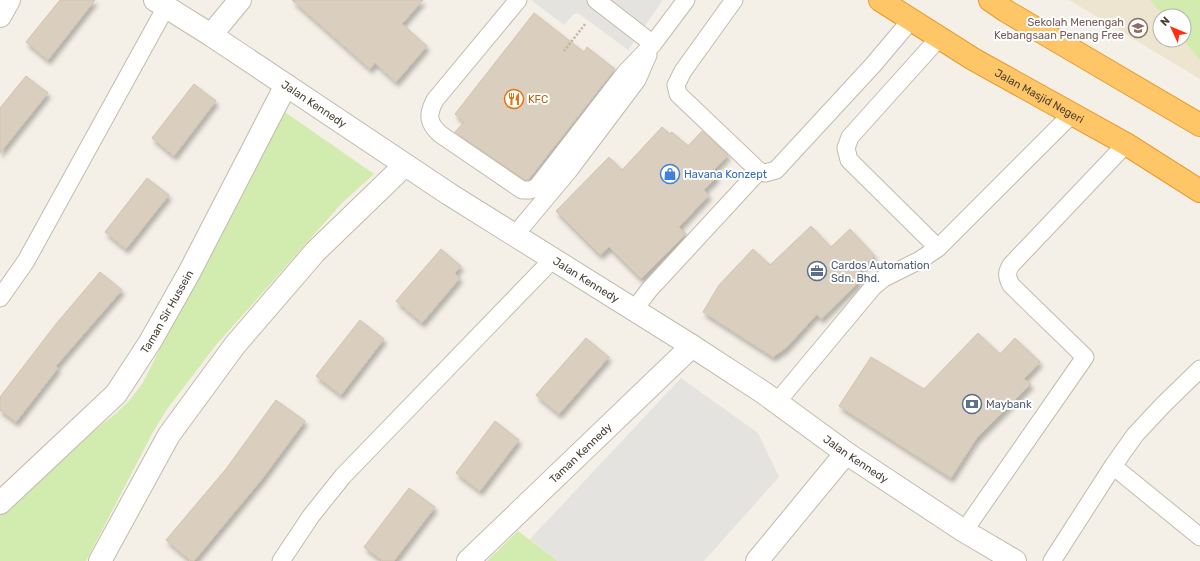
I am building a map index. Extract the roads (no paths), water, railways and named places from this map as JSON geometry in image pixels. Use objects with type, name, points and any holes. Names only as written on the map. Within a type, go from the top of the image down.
[{"type":"highway","name":"Jalan Masjid Negeri","points":[[880,0],[973,59],[1126,144],[1200,191]]},
{"type":"highway","points":[[990,0],[1006,11],[1200,125]]},
{"type":"street","points":[[0,16],[9,0]]},
{"type":"street","points":[[211,35],[240,0]]},
{"type":"street","name":"Jalan Kennedy","points":[[161,4],[211,35],[449,194],[692,346],[778,402],[846,453],[964,531],[1015,561]]},
{"type":"street","name":"Taman Sir Hussein","points":[[0,503],[116,394],[150,342],[189,273],[286,85]]},
{"type":"street","points":[[100,561],[169,435],[235,345],[315,252],[405,165]]},
{"type":"street","name":"Taman Kennedy","points":[[468,561],[692,346]]},
{"type":"street","points":[[756,561],[846,453]]},
{"type":"lane","points":[[518,0],[435,100],[430,109],[430,119],[433,128],[440,134],[522,190],[537,187],[626,72],[653,44],[686,0]]},
{"type":"lane","points":[[734,0],[683,71],[676,85],[678,94],[758,171],[765,173],[776,170],[873,65],[910,20]]},
{"type":"lane","points":[[599,2],[653,44]]},
{"type":"lane","points":[[0,298],[26,261],[161,4]]},
{"type":"lane","points":[[938,248],[848,160],[846,148],[850,137],[939,38]]},
{"type":"lane","points":[[515,235],[570,169],[637,80],[653,44]]},
{"type":"lane","points":[[778,402],[873,287],[884,278],[920,260],[938,248],[1072,114]]},
{"type":"lane","points":[[964,531],[1085,358],[1011,285],[1007,271],[1126,144]]},
{"type":"lane","points":[[634,310],[649,290],[758,171]]},
{"type":"lane","points":[[281,561],[312,516],[343,476],[553,259]]},
{"type":"lane","points":[[1052,561],[1113,466],[1135,435],[1200,369]]},
{"type":"lane","points":[[1113,466],[1200,537]]},
{"type":"place","name":"Sekolah Menengah Kebangsaan Penang Free","points":[[1138,28]]},
{"type":"place","name":"KFC","points":[[514,99]]},
{"type":"place","name":"Havana Konzept","points":[[670,174]]},
{"type":"place","name":"Cardos Automation Sdn. Bhd.","points":[[817,271]]},
{"type":"place","name":"Maybank","points":[[972,404]]}]
